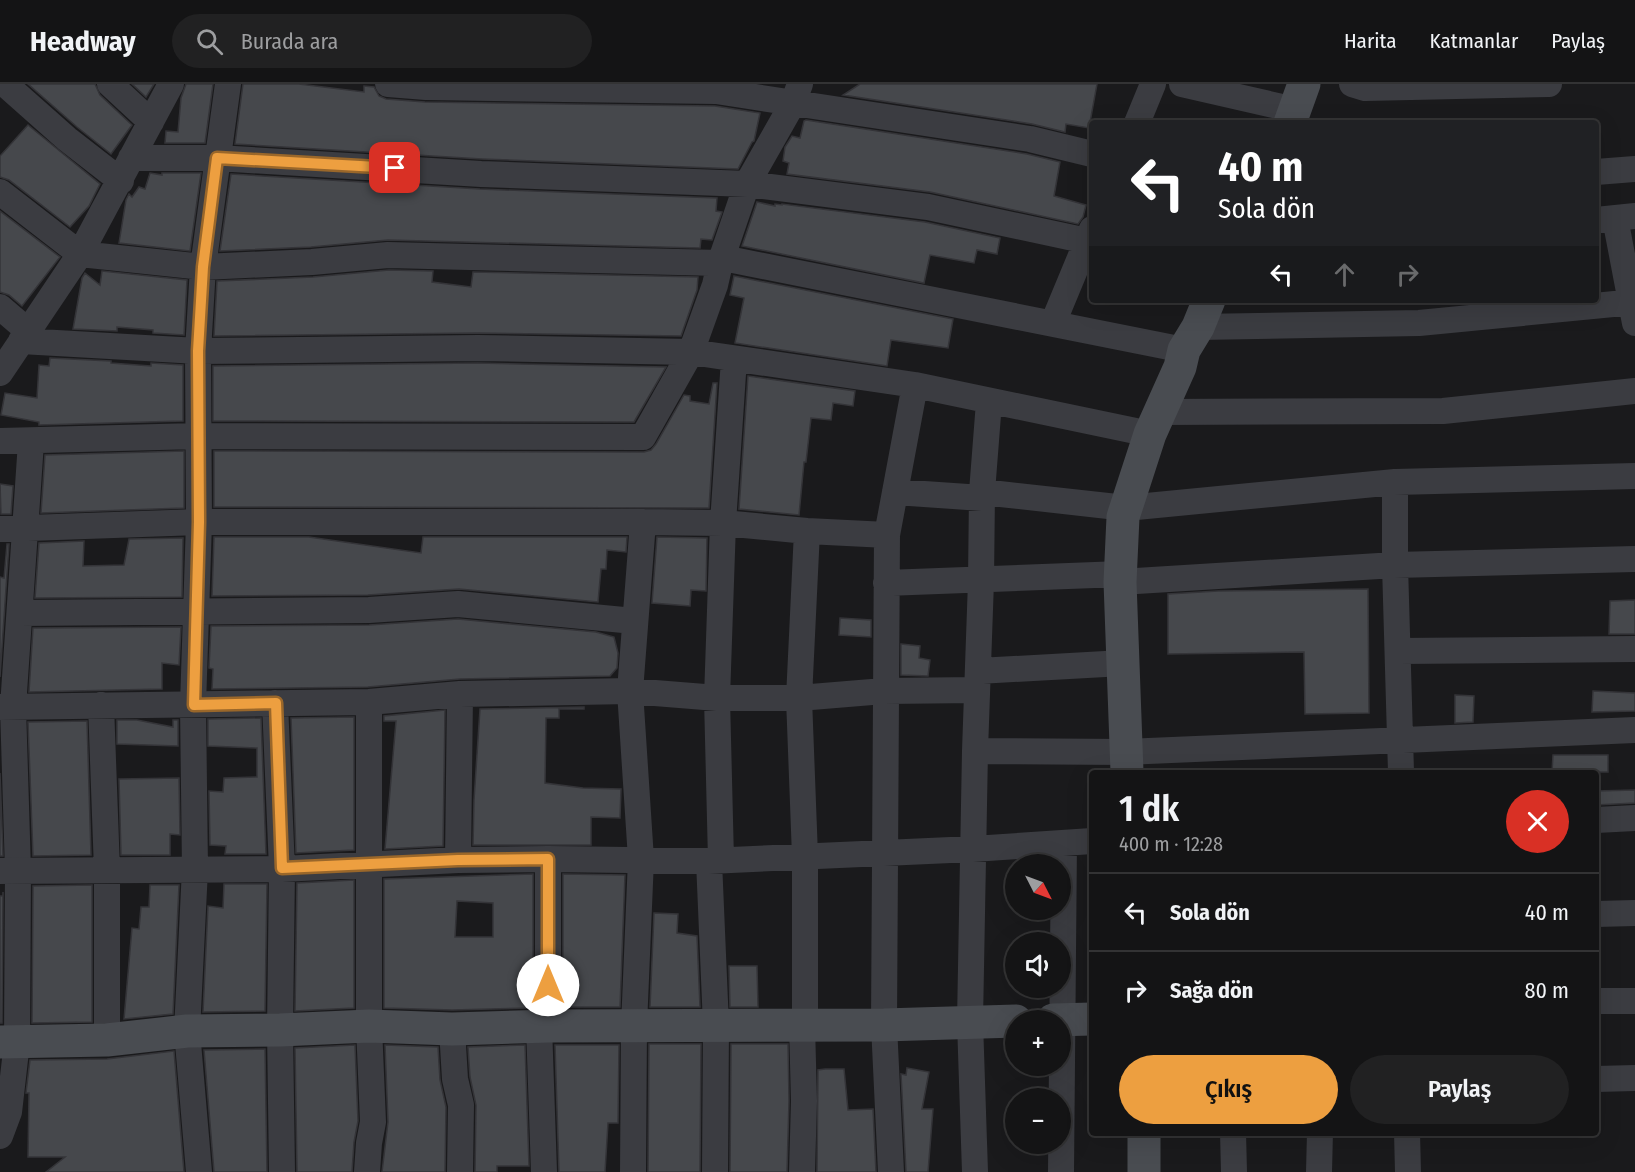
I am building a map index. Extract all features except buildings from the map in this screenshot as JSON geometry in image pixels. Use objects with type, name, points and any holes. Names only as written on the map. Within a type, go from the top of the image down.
[{"type":"street","points":[[5,84],[67,139],[126,170],[217,158],[481,174],[747,184],[928,207],[1089,237]]},
{"type":"street","points":[[110,84],[151,122]]},
{"type":"street","points":[[0,374],[80,254],[171,84]]},
{"type":"street","points":[[200,1172],[187,1031],[195,869],[194,705],[199,522],[198,351],[203,267],[228,84]]},
{"type":"street","points":[[388,84],[426,87],[796,93],[1030,139],[1089,153]]},
{"type":"street","points":[[1138,120],[1153,84]]},
{"type":"street","points":[[1182,84],[1297,106]]},
{"type":"street","points":[[1352,84],[1365,88],[1548,84]]},
{"type":"street","points":[[0,441],[198,436],[644,437],[691,352],[747,184],[796,93]]},
{"type":"street","points":[[1599,172],[1635,169]]},
{"type":"street","points":[[0,192],[80,254],[203,267],[312,262],[388,255],[721,261],[1053,324],[1197,326],[1419,323],[1634,310],[1615,218]]},
{"type":"street","points":[[1053,324],[1089,239]]},
{"type":"street","points":[[0,307],[25,336],[198,351],[478,348],[691,352],[915,385],[989,402],[1155,423],[1443,411],[1635,391]]},
{"type":"street","points":[[1126,762],[1121,578],[1123,517],[1155,423],[1197,326]]},
{"type":"street","points":[[715,1172],[717,698],[723,523],[734,359]]},
{"type":"street","points":[[891,1172],[884,1025],[883,853],[887,535],[915,385]]},
{"type":"street","points":[[975,1172],[970,1022],[973,849],[982,495],[989,402]]},
{"type":"street","points":[[0,1136],[9,1112],[7,707],[20,613],[12,528],[31,442]]},
{"type":"street","points":[[895,492],[982,495],[1126,508],[1395,482],[1635,476]]},
{"type":"street","points":[[1395,482],[1401,770]]},
{"type":"street","points":[[12,528],[199,522],[643,522],[723,523],[807,531],[887,535]]},
{"type":"street","points":[[633,1172],[634,1026],[641,859],[630,691],[643,522]]},
{"type":"street","points":[[802,1172],[805,856],[799,698],[807,531]]},
{"type":"street","points":[[886,583],[1121,578],[1395,566],[1635,559]]},
{"type":"street","points":[[20,613],[369,610],[458,604],[634,621]]},
{"type":"street","points":[[1398,651],[1635,649]]},
{"type":"street","points":[[7,707],[369,702],[460,694],[630,691],[717,698],[799,698],[884,692],[1123,663]]},
{"type":"street","points":[[458,860],[460,694]]},
{"type":"street","points":[[367,1172],[373,1122],[369,1026],[369,702]]},
{"type":"street","points":[[276,703],[282,868],[280,1030],[282,1172]]},
{"type":"street","points":[[101,705],[107,870],[107,1040]]},
{"type":"street","points":[[975,751],[1126,762],[1401,741],[1635,730]]},
{"type":"street","points":[[1599,820],[1635,818]]},
{"type":"street","points":[[9,871],[282,868],[458,860],[715,860],[973,849],[1089,841]]},
{"type":"street","points":[[1064,843],[1069,1010]]},
{"type":"street","points":[[544,1172],[543,1026],[548,859]]},
{"type":"street","points":[[1599,914],[1635,912]]},
{"type":"street","points":[[1599,1001],[1635,1000]]},
{"type":"street","points":[[9,1042],[107,1040],[187,1031],[369,1026],[452,1029],[543,1026],[884,1025],[1005,1021]]},
{"type":"street","points":[[452,1029],[455,1079],[462,1105],[460,1172]]},
{"type":"street","points":[[1061,1172],[1066,1076]]},
{"type":"street","points":[[1599,1079],[1635,1078]]},
{"type":"street","points":[[1144,1136],[1144,1172]]},
{"type":"street","points":[[1233,1136],[1234,1172]]},
{"type":"street","points":[[1319,1172],[1320,1136]]},
{"type":"street","points":[[1407,1136],[1408,1172]]},
{"type":"route","points":[[395,168],[217,158],[203,267],[198,351],[199,522],[194,705],[276,703],[282,868],[458,860],[548,859],[548,985]]}]
